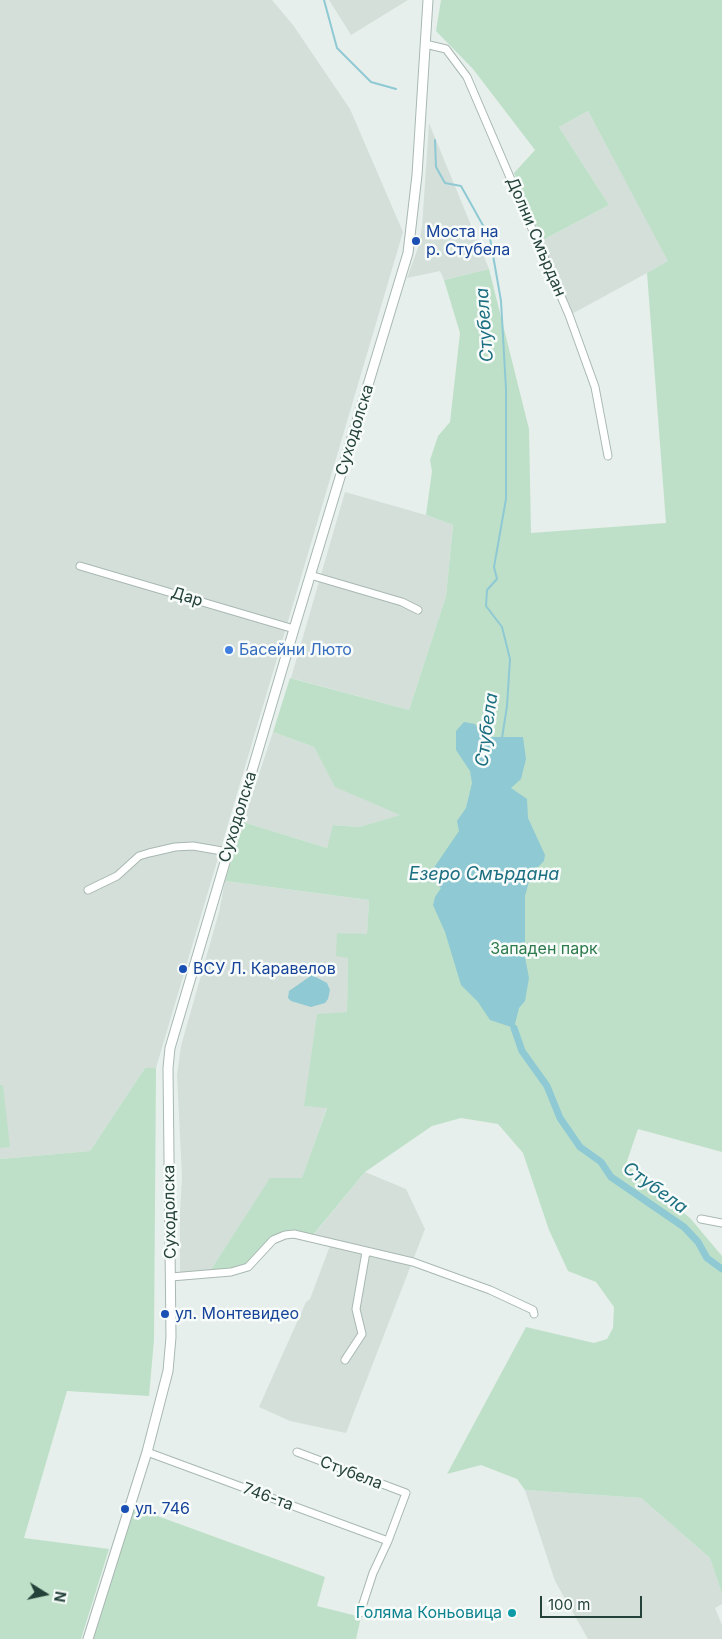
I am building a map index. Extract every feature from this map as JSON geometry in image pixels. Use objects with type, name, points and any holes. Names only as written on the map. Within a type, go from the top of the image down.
[{"type":"street","name":"Суходолска","points":[[88,1639],[147,1452],[161,1402],[169,1363],[168,1068],[179,1014],[408,253],[416,176],[428,0]]},
{"type":"street","name":"Долни Смърдан","points":[[425,44],[446,49],[466,77],[569,315],[595,387],[608,456]]},
{"type":"street","name":"Дар","points":[[80,566],[294,629]]},
{"type":"street","points":[[310,575],[402,602],[418,610]]},
{"type":"street","points":[[88,890],[117,876],[139,856],[149,853],[175,847],[193,846],[228,852]]},
{"type":"street","points":[[701,1219],[722,1223]]},
{"type":"street","points":[[170,1277],[231,1272],[248,1267],[273,1240],[285,1235],[306,1236],[413,1262],[440,1271],[490,1290],[533,1310],[534,1314]]},
{"type":"street","points":[[345,1360],[362,1334],[356,1308],[366,1252]]},
{"type":"street","name":"746-та","points":[[147,1452],[388,1541]]},
{"type":"street","name":"Стубела","points":[[297,1452],[406,1493],[388,1541]]},
{"type":"street","points":[[360,1613],[373,1573],[388,1541]]},
{"type":"shaded area","points":[[0,0],[272,0],[293,25],[350,109],[403,232],[156,1068],[145,1068],[90,1151],[0,1159]]},
{"type":"shaded area","points":[[329,0],[408,0],[351,35]]},
{"type":"shaded area","points":[[588,111],[669,261],[570,315],[541,241],[609,205],[559,127]]},
{"type":"shaded area","points":[[429,123],[489,269],[444,280],[440,271],[407,278],[418,248],[422,227]]},
{"type":"shaded area","points":[[345,492],[426,515],[453,525],[446,596],[409,710],[291,678]]},
{"type":"shaded area","points":[[273,732],[314,747],[336,787],[401,815],[359,827],[334,825],[327,848],[243,822]]},
{"type":"shaded area","points":[[225,881],[369,900],[367,935],[337,933],[348,958],[347,1012],[317,1015],[305,1106],[327,1107],[302,1179],[270,1179],[210,1271],[180,1274],[182,1177],[177,1075],[181,1046],[219,912]]},
{"type":"shaded area","points":[[365,1172],[406,1189],[425,1229],[346,1433],[290,1421],[259,1407],[306,1302],[310,1299],[331,1243],[311,1238]]},
{"type":"shaded area","points":[[525,1490],[641,1498],[710,1558],[722,1594],[722,1604],[715,1608],[722,1625],[722,1639],[588,1639],[555,1581]]},
{"type":"green space","name":"Западен парк","points":[[441,0],[722,0],[722,1152],[638,1129],[626,1164],[690,1218],[722,1256],[722,1594],[710,1558],[641,1498],[525,1490],[517,1479],[481,1465],[447,1474],[526,1327],[594,1343],[607,1339],[613,1328],[614,1307],[596,1282],[568,1271],[549,1230],[523,1153],[498,1124],[461,1118],[432,1126],[365,1172],[313,1235],[294,1231],[283,1233],[250,1263],[210,1271],[270,1178],[302,1178],[327,1108],[304,1106],[317,1014],[347,1012],[348,958],[336,956],[337,933],[367,934],[369,900],[225,881],[243,822],[327,848],[333,825],[359,827],[400,815],[335,787],[314,747],[273,732],[290,678],[409,710],[446,596],[453,525],[426,515],[432,471],[430,460],[438,436],[450,422],[460,333],[444,280],[489,269],[529,429],[531,533],[666,523],[647,273],[668,261],[588,111],[559,127],[609,205],[541,241],[514,173],[535,150],[473,69],[436,31]]},
{"type":"green space","points":[[145,1068],[156,1068],[154,1340],[149,1396],[67,1391],[24,1538],[109,1549],[81,1639],[0,1639],[0,1159],[90,1151]]},
{"type":"green space","points":[[0,1085],[3,1085],[10,1147],[0,1148]]},
{"type":"green space","points":[[130,1506],[325,1577],[317,1606],[361,1617],[356,1639],[88,1639]]},
{"type":"water","name":"Езеро Смърдана","points":[[464,722],[475,724],[483,737],[523,737],[526,759],[521,779],[511,788],[527,799],[528,818],[545,855],[544,861],[531,874],[525,896],[525,957],[529,978],[525,1001],[519,1008],[514,1028],[490,1020],[478,1002],[461,985],[445,932],[433,905],[435,897],[441,888],[429,875],[459,831],[457,821],[466,808],[472,783],[470,771],[456,750],[456,731]]},
{"type":"water","points":[[312,975],[327,983],[330,990],[325,1003],[311,1007],[291,1001],[288,998],[289,991]]},
{"type":"waterway","name":"Стубела","points":[[324,0],[337,48],[371,82],[396,89]]},
{"type":"waterway","name":"Стубела","points":[[435,140],[436,167],[445,183],[461,186],[490,238],[501,301],[506,389],[506,499],[494,567],[497,579],[487,590],[486,606],[502,627],[510,659],[507,706],[502,738]]},
{"type":"waterway","name":"Стубела","points":[[514,1028],[522,1051],[547,1086],[560,1118],[580,1147],[601,1162],[611,1177],[684,1227],[698,1242],[707,1258],[722,1269]]},
{"type":"place","name":"Моста на р. Стубела","points":[[416,241]]},
{"type":"place","name":"Басейни Люто","points":[[229,650]]},
{"type":"place","name":"ВСУ Л. Каравелов","points":[[183,969]]},
{"type":"place","name":"ул. Монтевидео","points":[[165,1314]]},
{"type":"place","name":"ул. 746","points":[[125,1509]]},
{"type":"place","name":"Голяма Коньовица","points":[[512,1613]]}]
